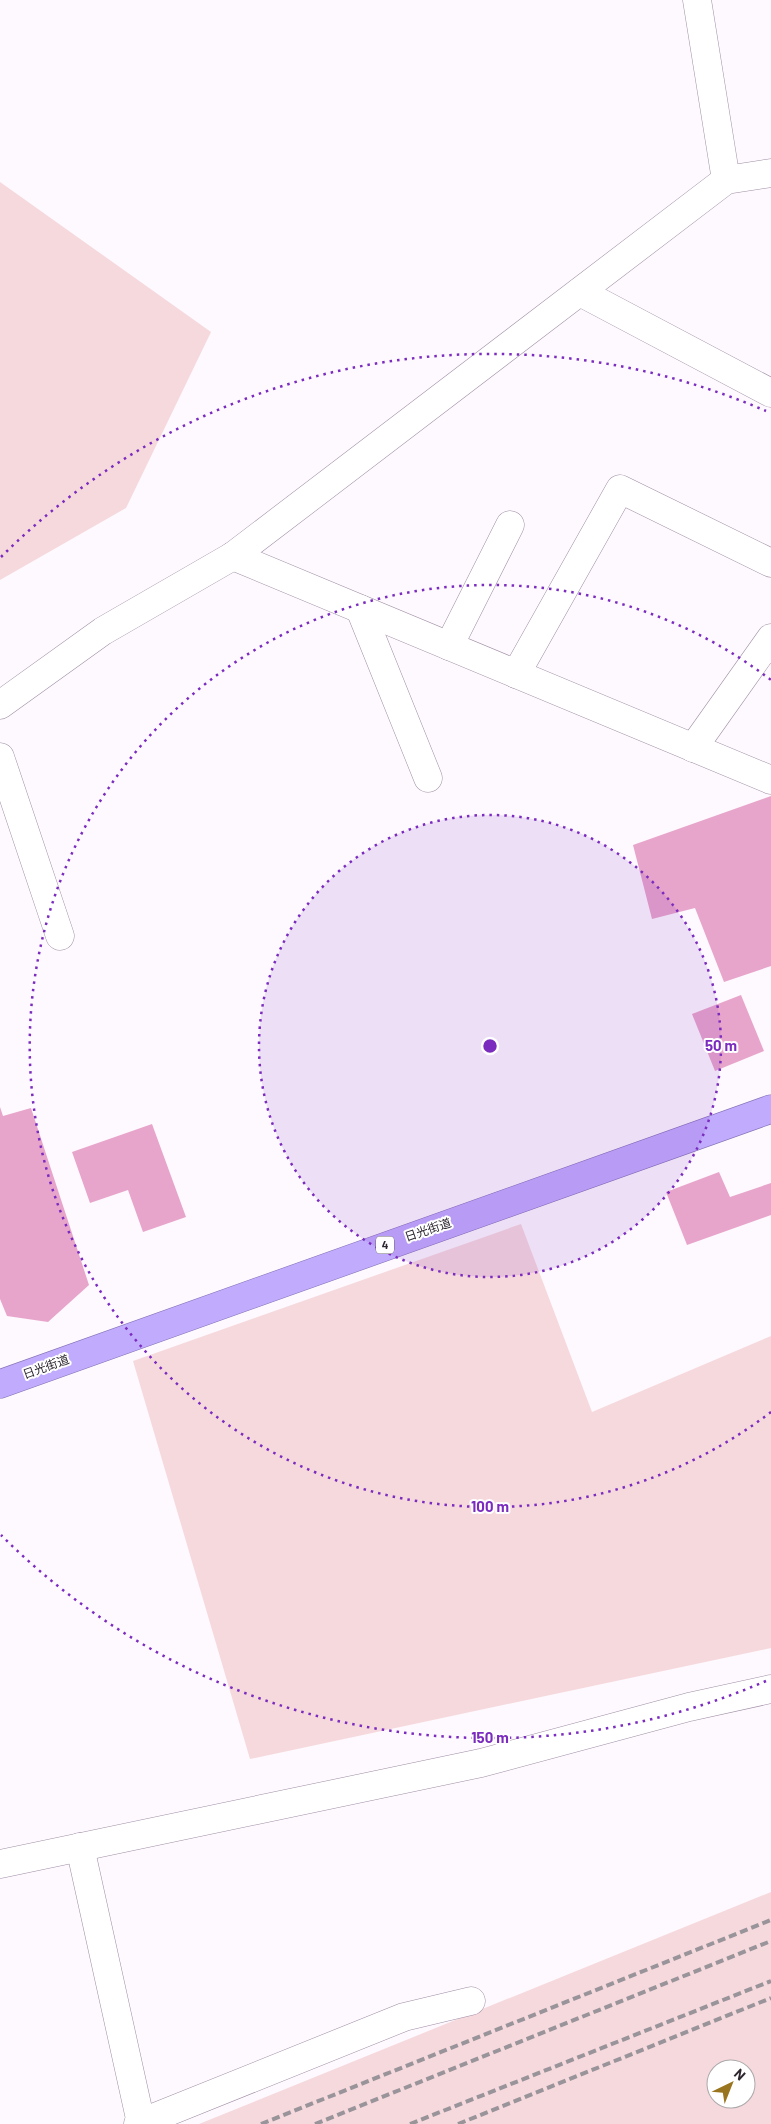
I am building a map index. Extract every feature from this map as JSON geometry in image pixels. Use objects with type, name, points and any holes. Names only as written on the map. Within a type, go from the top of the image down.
[{"type":"highway","name":"日光街道","points":[[0,1384],[771,1109]]},
{"type":"street","points":[[696,0],[726,180]]},
{"type":"street","points":[[0,704],[103,631],[233,556],[726,180],[771,173]]},
{"type":"street","points":[[580,292],[771,393]]},
{"type":"street","points":[[516,674],[620,489],[771,563]]},
{"type":"street","points":[[449,646],[510,525]]},
{"type":"street","points":[[233,556],[771,780]]},
{"type":"street","points":[[360,609],[428,778]]},
{"type":"street","points":[[693,748],[771,638]]},
{"type":"street","points":[[0,757],[60,936]]},
{"type":"street","points":[[0,1864],[481,1763],[689,1707],[771,1689]]},
{"type":"street","points":[[80,1848],[139,2123],[404,2017],[471,2001]]},
{"type":"shaded area","points":[[0,182],[211,332],[126,508],[0,580]]},
{"type":"shaded area","points":[[521,1224],[592,1412],[771,1336],[771,1648],[250,1759],[133,1361]]},
{"type":"shaded area","points":[[771,1892],[771,2124],[199,2124]]},
{"type":"building","points":[[771,796],[771,966],[724,982],[695,908],[652,919],[633,845]]},
{"type":"building","points":[[741,995],[764,1051],[715,1071],[692,1014]]},
{"type":"building","points":[[0,1107],[3,1116],[31,1108],[89,1285],[48,1322],[7,1316],[0,1299]]},
{"type":"building","points":[[152,1124],[186,1217],[143,1232],[128,1190],[90,1203],[72,1152]]},
{"type":"building","points":[[719,1172],[730,1197],[771,1183],[771,1215],[687,1245],[666,1192]]},
{"type":"railway","points":[[261,2124],[771,1920]]},
{"type":"railway","points":[[315,2124],[771,1941]]},
{"type":"railway","points":[[410,2124],[771,1981]]},
{"type":"railway","points":[[458,2124],[771,1998]]}]
